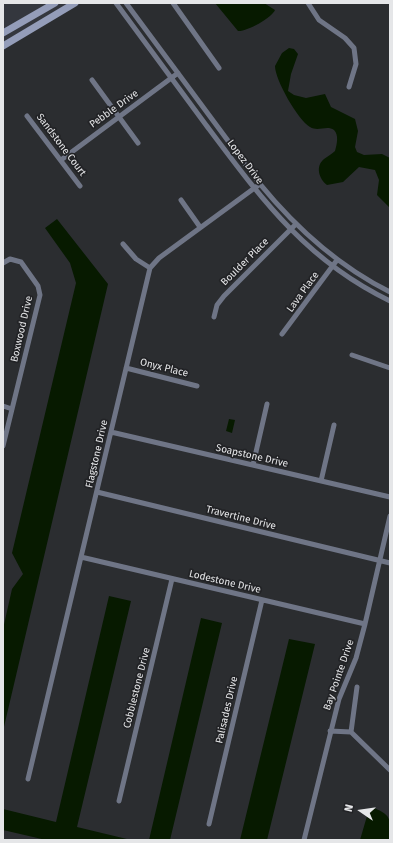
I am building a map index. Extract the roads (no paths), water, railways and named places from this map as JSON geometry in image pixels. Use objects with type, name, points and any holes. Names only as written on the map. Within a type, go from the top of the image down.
[{"type":"main road","points":[[3,33],[55,3]]},
{"type":"main road","points":[[3,46],[76,3]]},
{"type":"street","name":"Lopez Drive","points":[[116,3],[253,188],[290,230],[333,266],[357,283],[390,301]]},
{"type":"street","name":"Lopez Drive","points":[[126,3],[260,184],[296,224],[337,260],[390,292]]},
{"type":"street","points":[[173,3],[219,68]]},
{"type":"street","points":[[308,3],[319,20],[345,38],[354,48],[356,64],[349,87]]},
{"type":"street","name":"Pebble Drive","points":[[60,160],[178,73]]},
{"type":"street","points":[[92,80],[138,143]]},
{"type":"street","name":"Sandstone Court","points":[[27,116],[80,186]]},
{"type":"street","points":[[123,244],[136,259],[150,268],[156,260],[260,184]]},
{"type":"street","points":[[181,200],[200,227]]},
{"type":"street","name":"Boulder Place","points":[[214,317],[217,305],[224,296],[296,224]]},
{"type":"street","name":"Boxwood Drive","points":[[3,263],[10,259],[21,262],[38,286],[40,295],[3,446]]},
{"type":"street","name":"Lava Place","points":[[282,334],[337,260]]},
{"type":"street","name":"Flagstone Drive","points":[[28,779],[150,268]]},
{"type":"street","points":[[352,355],[390,368]]},
{"type":"street","name":"Onyx Place","points":[[126,368],[196,386]]},
{"type":"street","points":[[253,465],[266,404]]},
{"type":"street","points":[[3,406],[12,409]]},
{"type":"street","points":[[321,481],[334,425]]},
{"type":"street","name":"Soapstone Drive","points":[[111,432],[390,497]]},
{"type":"street","name":"Travertine Drive","points":[[97,492],[390,563]]},
{"type":"street","name":"Bay Pointe Drive","points":[[304,840],[330,731],[339,700],[356,658],[390,516]]},
{"type":"street","name":"Lodestone Drive","points":[[81,557],[365,624]]},
{"type":"street","name":"Cobblestone Drive","points":[[119,801],[172,579]]},
{"type":"street","name":"Palisades Drive","points":[[209,824],[262,600]]},
{"type":"street","points":[[351,732],[357,687]]},
{"type":"street","points":[[330,731],[351,732],[390,770]]}]
